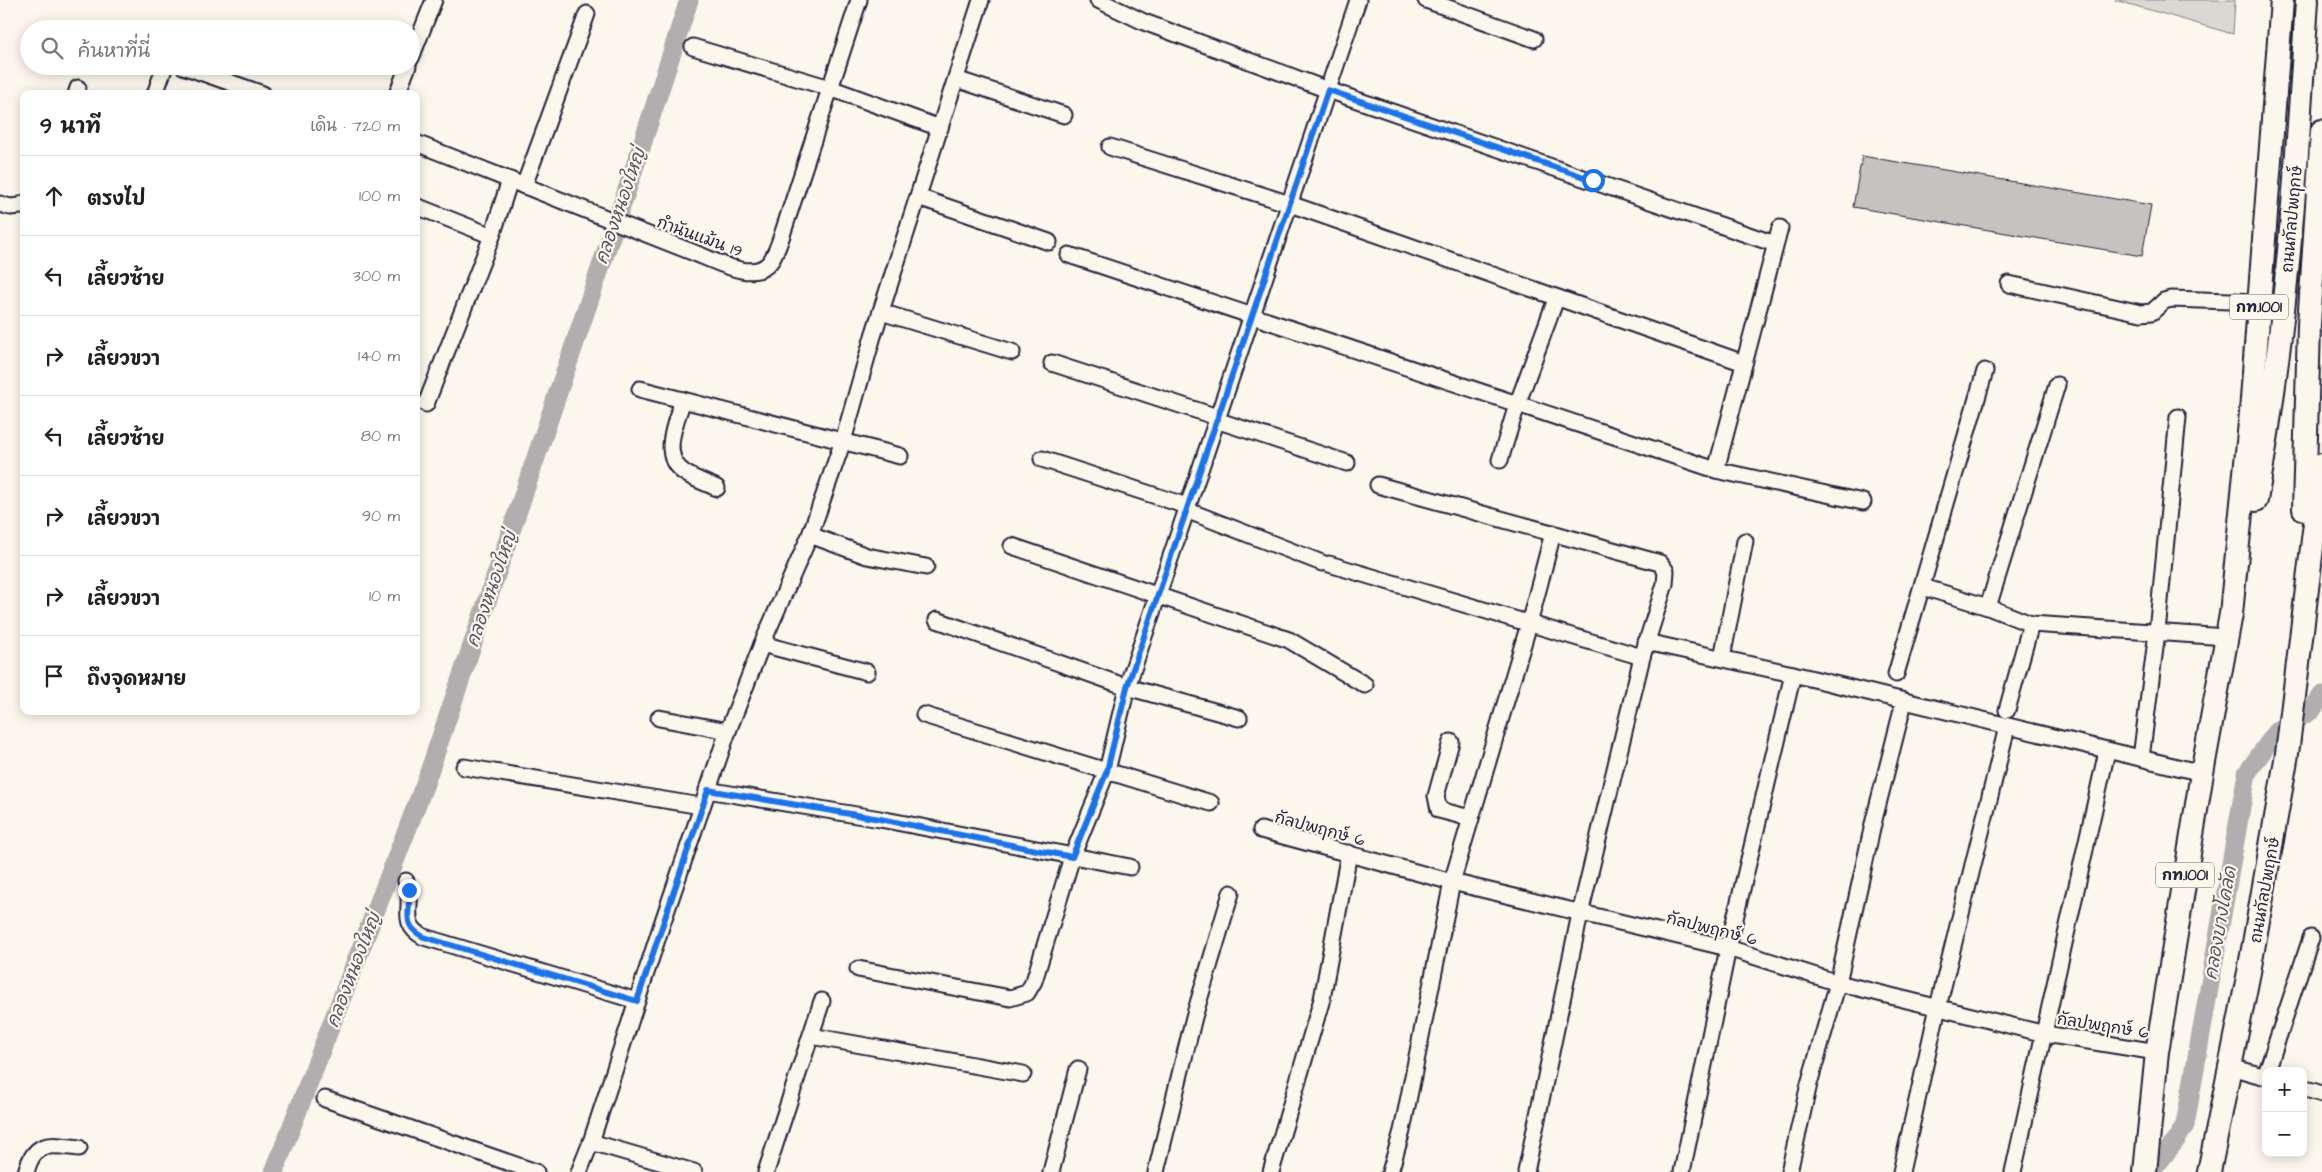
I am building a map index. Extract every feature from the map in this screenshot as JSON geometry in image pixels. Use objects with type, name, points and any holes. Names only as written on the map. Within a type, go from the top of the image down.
[{"type":"main road","name":"ถนนกัลปพฤกษ์","points":[[2231,614],[2260,302],[2282,0]]},
{"type":"main road","name":"ถนนกัลปพฤกษ์","points":[[2145,1172],[2157,1052],[2202,773],[2231,614],[2254,509],[2274,392],[2299,133],[2307,0]]},
{"type":"main road","name":"ถนนกัลปพฤกษ์","points":[[2304,605],[2307,373],[2322,131]]},
{"type":"main road","name":"ถนนกัลปพฤกษ์","points":[[2208,1172],[2253,954],[2287,754],[2322,465]]},
{"type":"street","points":[[420,35],[434,0]]},
{"type":"street","name":"กำนันแม้น 19","points":[[420,145],[632,230],[736,268],[753,271],[765,267],[772,260],[785,226],[859,0]]},
{"type":"street","points":[[579,1172],[701,806],[728,731],[762,644],[810,535],[843,440],[881,312],[981,0]]},
{"type":"street","points":[[1098,0],[1144,22],[1328,90],[1775,244]]},
{"type":"street","points":[[858,969],[1010,998],[1027,993],[1034,981],[1072,857],[1107,771],[1127,687],[1186,508],[1358,0]]},
{"type":"street","points":[[1426,0],[1534,39]]},
{"type":"street","points":[[524,186],[587,14]]},
{"type":"street","points":[[693,47],[830,88],[940,128]]},
{"type":"street","points":[[156,90],[162,75]]},
{"type":"street","points":[[208,75],[251,90]]},
{"type":"street","points":[[399,90],[404,75]]},
{"type":"street","points":[[956,79],[1064,115]]},
{"type":"street","points":[[1110,147],[1290,204],[1556,299],[1744,363]]},
{"type":"street","points":[[426,404],[492,236],[510,180]]},
{"type":"street","points":[[918,197],[1049,242]]},
{"type":"street","points":[[0,204],[20,206]]},
{"type":"street","points":[[420,208],[492,236]]},
{"type":"street","points":[[1716,470],[1780,228]]},
{"type":"street","points":[[1069,256],[1716,470],[1863,502]]},
{"type":"street","points":[[2009,284],[2141,312],[2152,312],[2170,299],[2260,302]]},
{"type":"street","points":[[1500,460],[1556,299]]},
{"type":"street","points":[[881,312],[1012,352]]},
{"type":"street","points":[[1052,363],[1347,463]]},
{"type":"street","points":[[1896,674],[1985,371]]},
{"type":"street","points":[[1988,606],[2057,385]]},
{"type":"street","points":[[640,389],[900,456]]},
{"type":"street","points":[[683,400],[670,447],[673,459],[683,472],[717,488]]},
{"type":"street","points":[[2141,758],[2157,632],[2178,417]]},
{"type":"street","points":[[1042,459],[1186,508],[1325,564],[1642,657]]},
{"type":"street","points":[[1378,484],[1660,563],[1666,571],[1665,584],[1642,657],[1580,914],[1526,1172]]},
{"type":"street","points":[[1390,1172],[1402,1131],[1452,882],[1530,624],[1553,533]]},
{"type":"street","points":[[810,535],[866,556],[926,567]]},
{"type":"street","points":[[1722,658],[1745,541]]},
{"type":"street","points":[[1012,546],[1289,640],[1365,685]]},
{"type":"street","points":[[1923,587],[1988,606],[2031,624],[2227,638]]},
{"type":"street","points":[[937,620],[1127,687],[1239,718]]},
{"type":"street","points":[[2007,710],[2031,624]]},
{"type":"street","points":[[1646,642],[1793,674],[2007,728],[2202,773]]},
{"type":"street","points":[[762,644],[867,672]]},
{"type":"street","points":[[1682,1172],[1728,948],[1793,674]]},
{"type":"street","points":[[1789,1172],[1809,1084],[1838,983],[1870,837],[1904,702]]},
{"type":"street","points":[[924,715],[1211,803]]},
{"type":"street","points":[[659,718],[728,731]]},
{"type":"street","points":[[1901,1172],[1938,1007],[2007,728]]},
{"type":"street","points":[[1451,742],[1436,796],[1437,805],[1440,810],[1470,818]]},
{"type":"street","points":[[2013,1172],[2107,751]]},
{"type":"street","points":[[464,767],[701,806]]},
{"type":"street","points":[[708,790],[880,819],[1130,867]]},
{"type":"street","name":"กัลปพฤกษ์ 6","points":[[1261,830],[1452,882],[1728,948],[1838,983],[2045,1034],[2157,1052]]},
{"type":"street","points":[[1271,1172],[1322,999],[1349,853]]},
{"type":"street","points":[[406,881],[409,890],[409,925],[414,932],[424,937],[637,1001]]},
{"type":"street","points":[[1156,1172],[1194,1017],[1230,893]]},
{"type":"street","points":[[2268,1067],[2311,938]]},
{"type":"street","points":[[766,1172],[822,1002]]},
{"type":"street","points":[[811,1036],[1023,1074]]},
{"type":"street","points":[[2231,1067],[2262,1075]]},
{"type":"street","points":[[1051,1172],[1078,1069]]},
{"type":"street","points":[[2307,1089],[2322,1094]]},
{"type":"street","points":[[324,1099],[536,1172]]},
{"type":"street","points":[[590,1142],[694,1172]]},
{"type":"street","points":[[26,1172],[32,1154],[44,1146],[80,1148]]},
{"type":"shaded area","points":[[2115,0],[2235,0],[2233,34]]},
{"type":"building","points":[[1862,156],[2151,205],[2142,256],[1853,207]]},
{"type":"waterway","name":"คลองหนองใหญ่","points":[[274,1172],[426,781],[635,166],[689,0]]},
{"type":"waterway","name":"คลองบางโคลัด","points":[[2151,1172],[2185,1125],[2247,773],[2277,731],[2312,710],[2322,695]]},
{"type":"route","points":[[409,890],[409,925],[414,932],[424,937],[637,1001],[701,806],[708,790],[880,819],[1072,857],[1107,771],[1127,687],[1328,90],[1593,180]]}]
